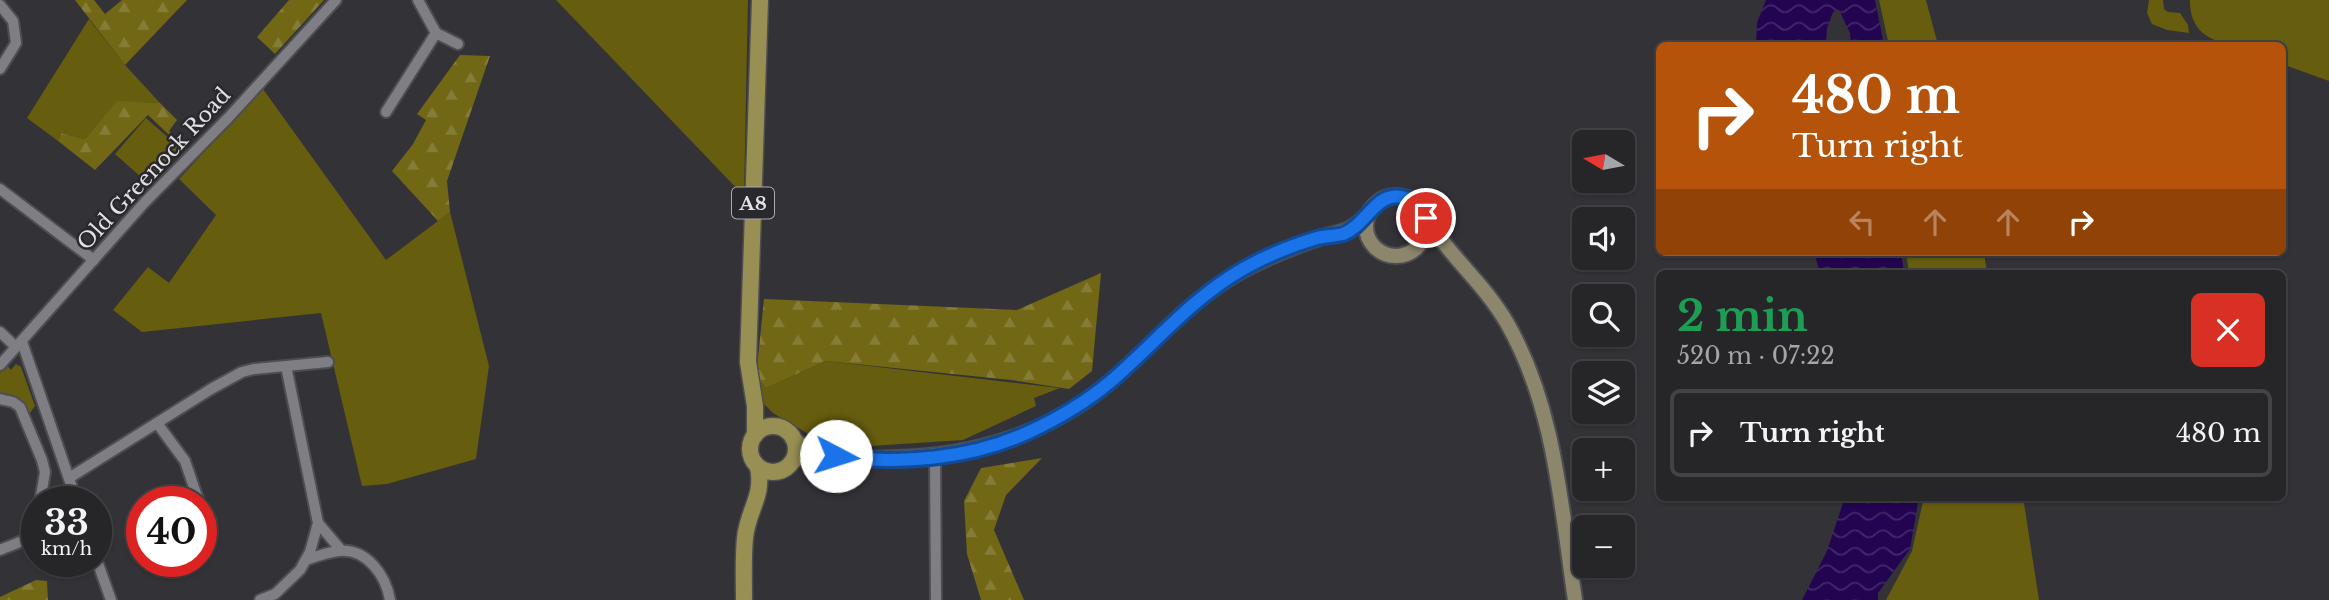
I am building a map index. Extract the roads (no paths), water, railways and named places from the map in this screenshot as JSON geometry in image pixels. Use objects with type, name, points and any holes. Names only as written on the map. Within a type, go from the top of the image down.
[{"type":"main road","name":"A8","points":[[760,0],[748,362],[755,406],[755,435],[750,452],[758,467],[761,490]]},
{"type":"main road","points":[[755,406],[773,427]]},
{"type":"main road","points":[[755,435],[765,428],[782,429],[792,438],[795,450],[786,466],[771,472],[758,467]]},
{"type":"main road","name":"A8","points":[[744,600],[745,537],[749,519],[761,490],[786,466]]},
{"type":"street","name":"Old Greenock Road","points":[[0,365],[145,202],[229,117],[336,0]]},
{"type":"street","points":[[418,0],[436,33],[458,44]]},
{"type":"street","points":[[0,5],[13,21],[16,43],[0,69]]},
{"type":"street","points":[[386,112],[436,33]]},
{"type":"street","points":[[0,189],[94,260]]},
{"type":"street","points":[[792,438],[814,453],[859,459],[935,457],[1005,442],[1060,415],[1109,383],[1192,305],[1230,277],[1270,255],[1318,238],[1343,234],[1357,226],[1375,205],[1394,196],[1413,201],[1421,208],[1447,248],[1474,275],[1492,299],[1517,341],[1537,391],[1554,456],[1575,600]]},
{"type":"street","points":[[1369,214],[1367,233],[1370,242],[1377,250],[1396,257],[1406,255],[1419,247],[1424,238],[1426,218]]},
{"type":"street","points":[[1343,234],[1370,242]]},
{"type":"street","points":[[1419,247],[1447,248]]},
{"type":"street","points":[[0,332],[19,344],[72,486]]},
{"type":"street","points":[[69,478],[242,372],[328,362]]},
{"type":"street","points":[[286,366],[318,523],[341,550],[365,558],[375,566],[383,577],[390,600]]},
{"type":"street","points":[[0,399],[13,401],[20,407],[43,460],[45,472],[43,486]]},
{"type":"street","points":[[28,424],[48,417]]},
{"type":"street","points":[[157,423],[185,461],[194,486]]},
{"type":"street","points":[[43,460],[59,452]]},
{"type":"street","points":[[786,466],[814,453]]},
{"type":"street","points":[[935,457],[936,600]]},
{"type":"street","points":[[260,600],[275,594],[288,583],[306,559],[318,523]]},
{"type":"street","points":[[0,550],[21,541]]},
{"type":"street","points":[[306,559],[341,550]]},
{"type":"street","points":[[103,577],[111,600]]},
{"type":"water","points":[[1766,0],[1875,0],[1883,42],[1851,42],[1850,33],[1839,10],[1833,12],[1827,28],[1826,42],[1756,42],[1757,23]]},
{"type":"water","points":[[1815,256],[1902,256],[1904,270],[1819,270]]},
{"type":"water","points":[[1844,501],[1918,501],[1910,549],[1878,593],[1878,600],[1802,600],[1827,551]]}]
